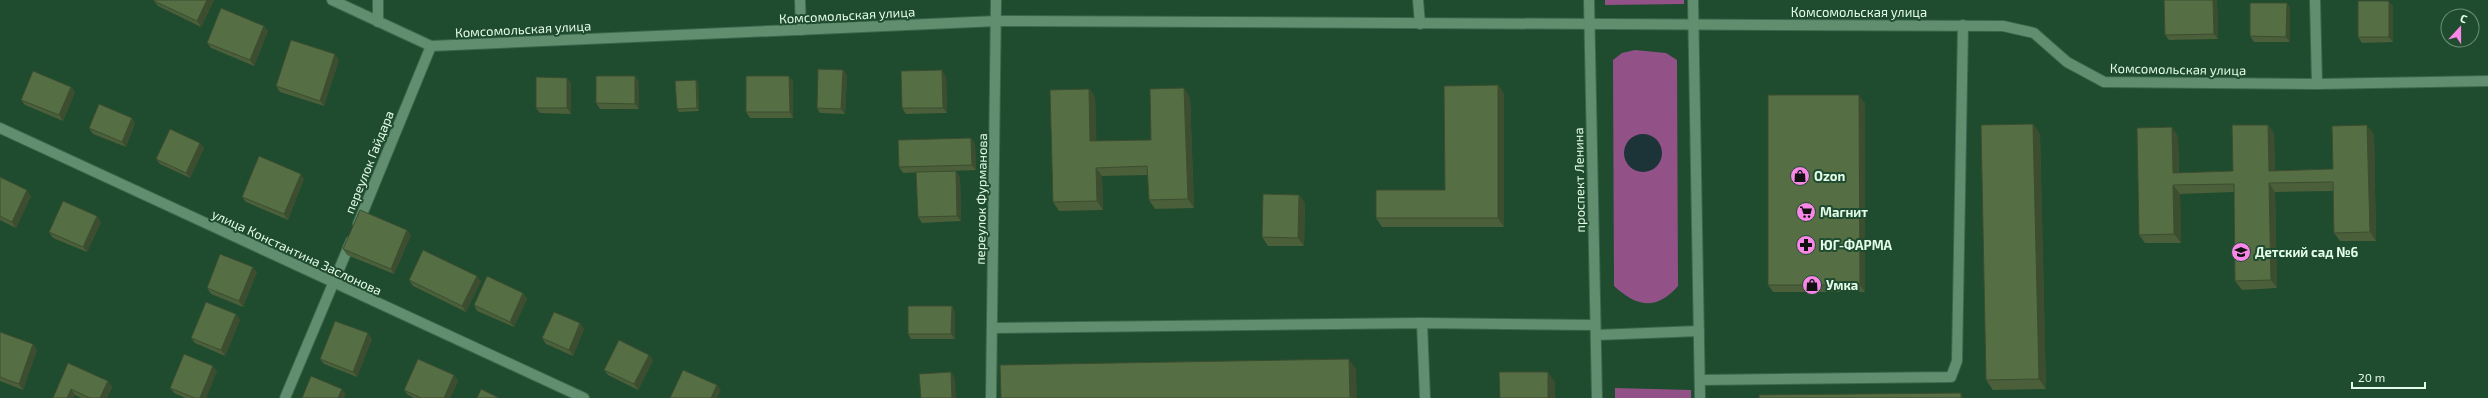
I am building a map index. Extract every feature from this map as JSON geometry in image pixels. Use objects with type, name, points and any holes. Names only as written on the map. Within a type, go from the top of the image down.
[{"type":"street","name":"Комсомольская улица","points":[[332,0],[431,46],[997,21],[1589,25]]},
{"type":"street","points":[[378,0],[378,22]]},
{"type":"street","points":[[800,0],[801,30]]},
{"type":"street","name":"переулок Фурманова","points":[[991,398],[997,21],[996,0]]},
{"type":"street","points":[[1418,0],[1420,24]]},
{"type":"street","name":"проспект Ленина","points":[[1589,0],[1597,398]]},
{"type":"street","points":[[1692,0],[1700,398]]},
{"type":"street","points":[[2315,0],[2317,84]]},
{"type":"street","name":"Комсомольская улица","points":[[1693,24],[2003,26],[2034,33],[2068,62],[2104,82],[2317,84],[2488,81]]},
{"type":"street","points":[[1589,25],[1693,24]]},
{"type":"street","points":[[1700,380],[1951,377],[1957,360],[1963,25]]},
{"type":"street","name":"переулок Гайдара","points":[[285,398],[431,46]]},
{"type":"street","name":"улица Константина Заслонова","points":[[0,128],[333,284],[584,398]]},
{"type":"street","points":[[992,328],[1422,324],[1595,330],[1699,331]]},
{"type":"street","points":[[1422,324],[1425,398]]},
{"type":"shaded area","points":[[1605,0],[1684,0],[1684,4],[1605,5]]},
{"type":"shaded area","points":[[1635,50],[1666,53],[1677,60],[1678,286],[1662,300],[1654,303],[1639,302],[1622,293],[1614,286],[1613,60],[1622,53]]},
{"type":"shaded area","points":[[1615,388],[1691,390],[1691,398],[1615,398]]},
{"type":"water","points":[[1643,134],[1656,140],[1662,153],[1656,166],[1643,172],[1630,166],[1624,153],[1630,140]]},
{"type":"building","points":[[154,0],[207,0],[197,21]]},
{"type":"building","points":[[2164,0],[2213,0],[2214,34],[2165,35]]},
{"type":"building","points":[[2358,1],[2389,1],[2389,37],[2358,37]]},
{"type":"building","points":[[2250,3],[2287,3],[2286,37],[2250,36]]},
{"type":"building","points":[[221,8],[264,26],[250,60],[207,43]]},
{"type":"building","points":[[291,40],[335,54],[320,101],[276,86]]},
{"type":"building","points":[[818,69],[843,70],[841,109],[817,108]]},
{"type":"building","points":[[942,70],[943,108],[902,108],[901,71]]},
{"type":"building","points":[[33,71],[71,87],[59,115],[21,100]]},
{"type":"building","points":[[596,76],[635,76],[635,104],[596,103]]},
{"type":"building","points":[[746,76],[789,76],[790,112],[746,112]]},
{"type":"building","points":[[536,77],[567,78],[567,108],[536,108]]},
{"type":"building","points":[[696,80],[697,108],[677,109],[675,81]]},
{"type":"building","points":[[1498,85],[1498,218],[1376,218],[1376,190],[1445,190],[1444,86]]},
{"type":"building","points":[[1184,88],[1188,199],[1149,200],[1147,166],[1096,168],[1097,201],[1053,202],[1050,90],[1089,89],[1090,141],[1151,140],[1150,89]]},
{"type":"building","points":[[1768,95],[1859,95],[1860,285],[1768,285]]},
{"type":"building","points":[[99,104],[132,118],[122,142],[89,128]]},
{"type":"building","points":[[2033,124],[2039,379],[1986,380],[1981,125]]},
{"type":"building","points":[[2232,125],[2268,125],[2269,171],[2333,169],[2332,126],[2367,125],[2370,232],[2334,233],[2333,182],[2269,183],[2271,280],[2235,281],[2234,184],[2173,185],[2174,234],[2139,235],[2137,128],[2172,127],[2173,173],[2233,171]]},
{"type":"building","points":[[170,129],[200,143],[186,173],[156,159]]},
{"type":"building","points":[[971,138],[972,165],[899,167],[898,140]]},
{"type":"building","points":[[259,156],[301,174],[284,214],[242,197]]},
{"type":"building","points":[[956,171],[957,216],[918,217],[916,172]]},
{"type":"building","points":[[0,177],[27,190],[12,222],[0,216]]},
{"type":"building","points":[[1263,194],[1299,195],[1298,238],[1262,237]]},
{"type":"building","points":[[63,201],[97,216],[83,247],[49,232]]},
{"type":"building","points":[[360,210],[407,230],[391,269],[343,249]]},
{"type":"building","points":[[423,250],[477,276],[462,306],[409,280]]},
{"type":"building","points":[[220,254],[253,267],[239,301],[207,288]]},
{"type":"building","points":[[487,276],[523,293],[510,322],[474,305]]},
{"type":"building","points":[[206,302],[236,314],[221,350],[191,338]]},
{"type":"building","points":[[908,306],[952,306],[951,334],[908,334]]},
{"type":"building","points":[[554,312],[580,323],[569,350],[542,338]]},
{"type":"building","points":[[335,321],[368,333],[353,372],[320,359]]},
{"type":"building","points":[[0,332],[33,344],[19,384],[0,377]]},
{"type":"building","points":[[619,340],[649,355],[634,384],[604,370]]},
{"type":"building","points":[[184,354],[213,366],[200,398],[195,398],[170,388]]},
{"type":"building","points":[[418,359],[454,375],[444,398],[421,398],[404,390]]},
{"type":"building","points":[[1349,359],[1350,398],[1001,398],[1000,365]]},
{"type":"building","points":[[68,363],[108,381],[100,398],[90,398],[71,389],[67,398],[53,398]]},
{"type":"building","points":[[683,370],[717,385],[711,398],[670,398]]},
{"type":"building","points":[[951,372],[952,398],[921,398],[919,374]]},
{"type":"building","points":[[1499,372],[1548,372],[1548,398],[1500,398]]},
{"type":"building","points":[[311,376],[342,389],[338,398],[302,398]]},
{"type":"building","points":[[481,389],[499,398],[477,398]]},
{"type":"building","points":[[1961,393],[1961,398],[1759,398],[1759,395]]},
{"type":"place","name":"Ozon","points":[[1800,176]]},
{"type":"place","name":"Магнит","points":[[1806,212]]},
{"type":"place","name":"ЮГ-ФАРМА","points":[[1806,245]]},
{"type":"place","name":"Детский сад №6","points":[[2241,252]]},
{"type":"place","name":"Умка","points":[[1812,285]]}]
